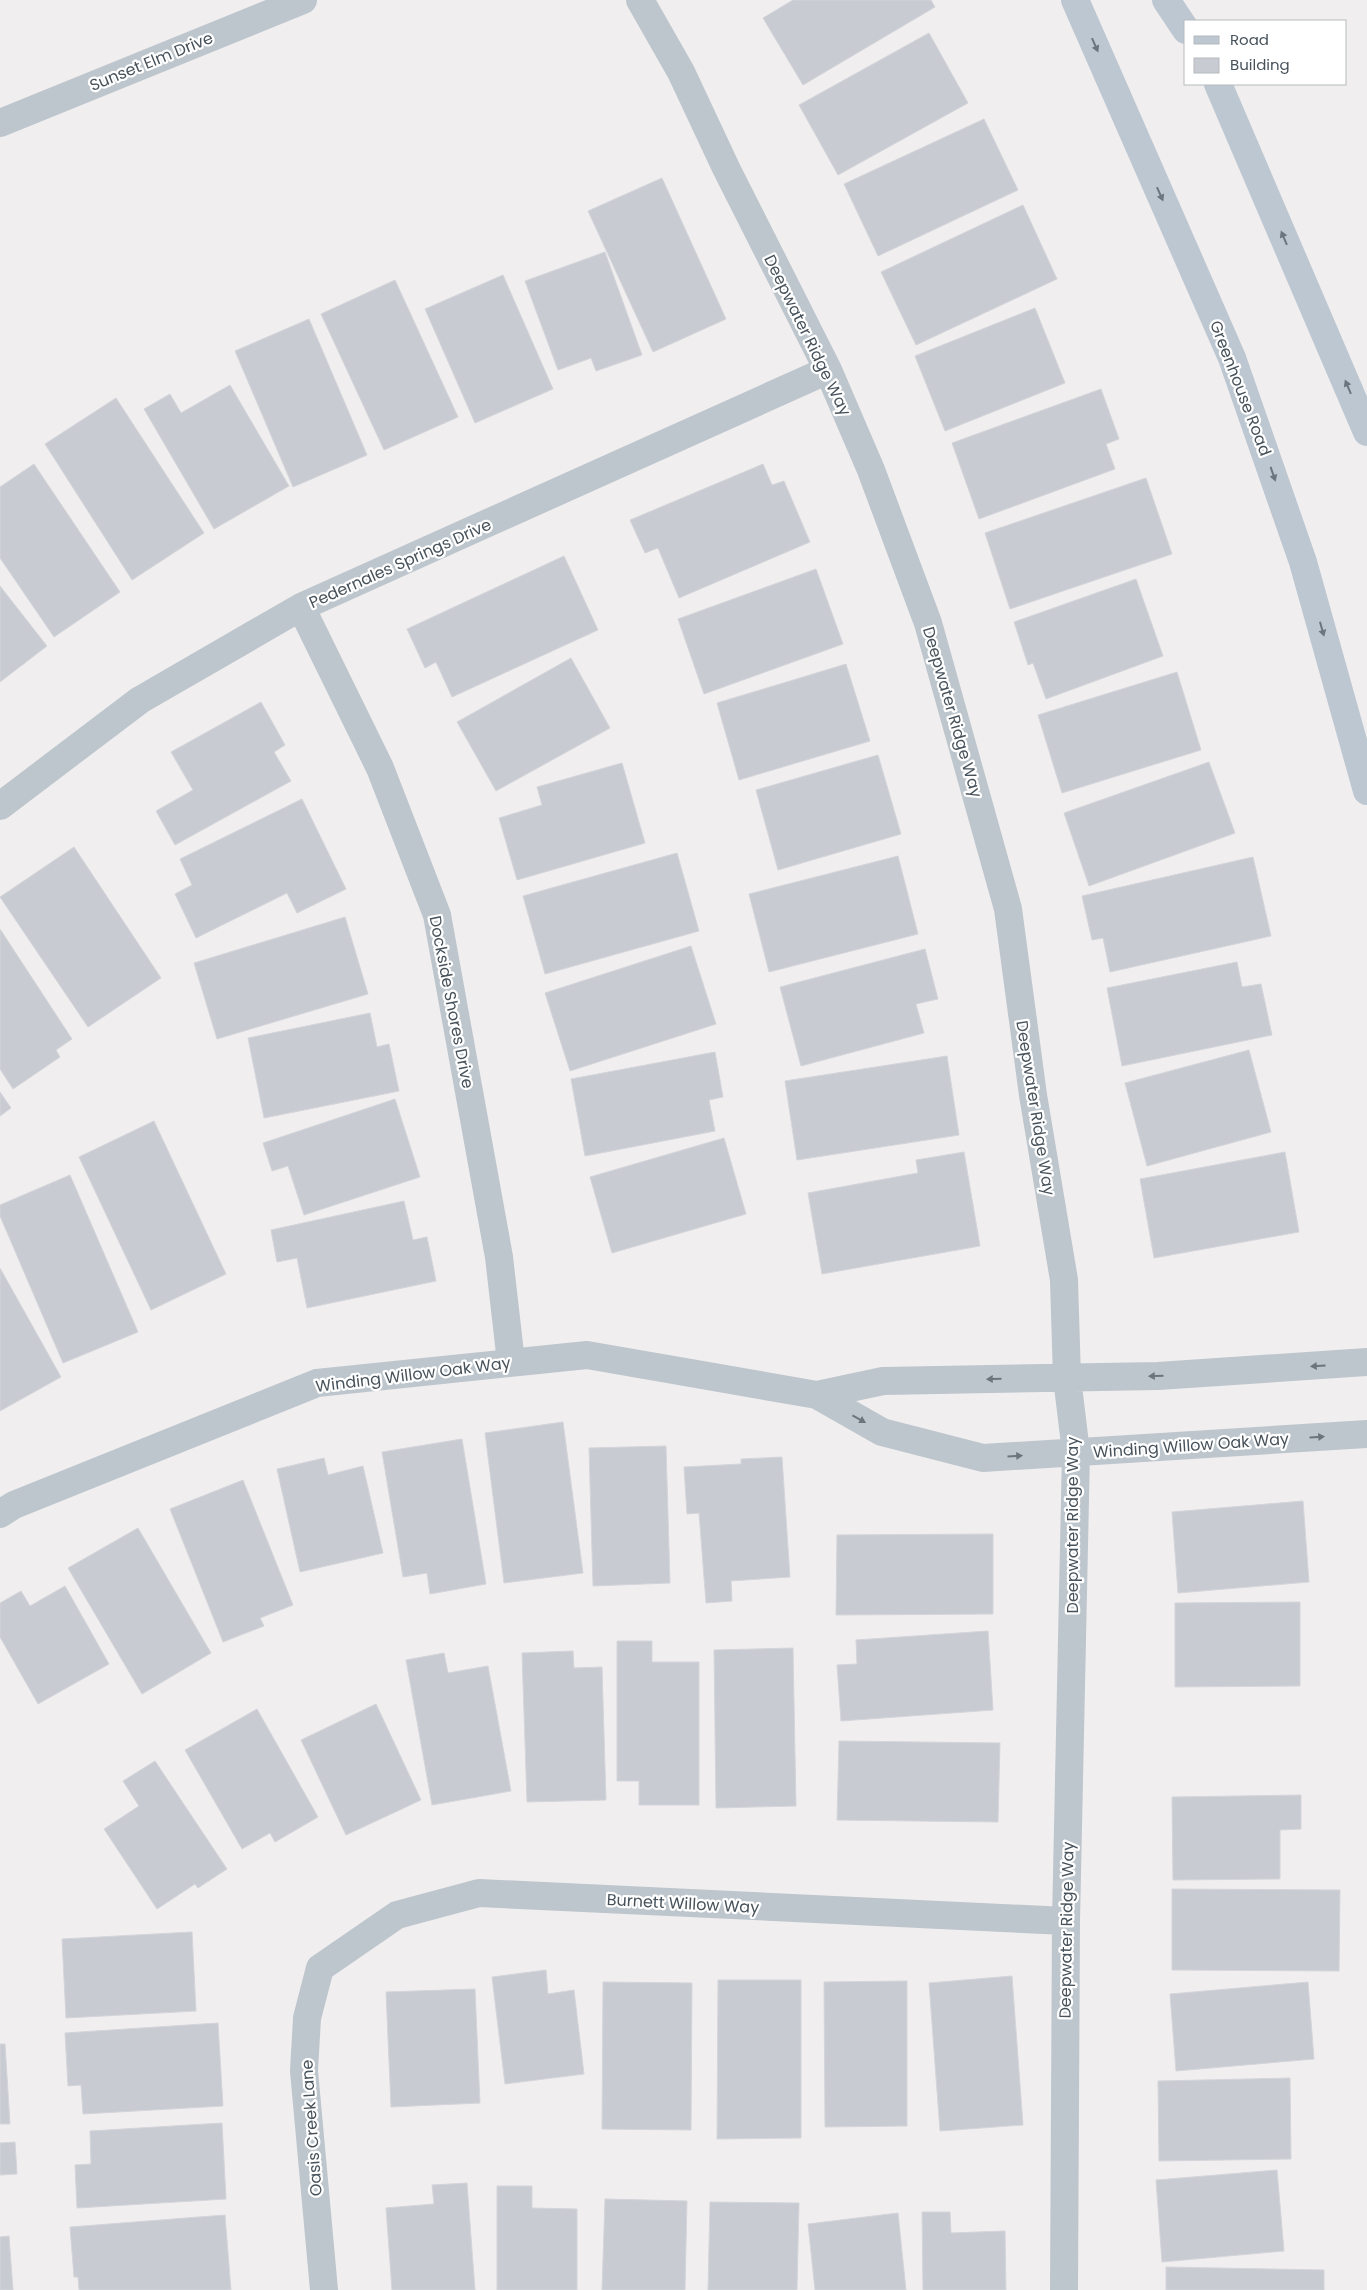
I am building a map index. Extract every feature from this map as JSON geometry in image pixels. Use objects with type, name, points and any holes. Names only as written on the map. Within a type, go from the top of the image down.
[{"type":"street","name":"Sunset Elm Drive","points":[[0,123],[303,0]]},
{"type":"street","name":"Deepwater Ridge Way","points":[[640,0],[681,72],[726,168],[828,370],[871,470],[928,623],[1008,909],[1033,1095],[1064,1280],[1067,1378],[1076,1452],[1066,1921],[1064,2290]]},
{"type":"street","name":"Greenhouse Road","points":[[1075,0],[1232,358],[1303,562],[1367,791]]},
{"type":"street","points":[[1166,0],[1184,27]]},
{"type":"street","points":[[1218,85],[1367,432]]},
{"type":"street","name":"Pedernales Springs Drive","points":[[0,806],[140,700],[301,607],[828,370]]},
{"type":"street","name":"Dockside Shores Drive","points":[[301,607],[380,768],[437,915],[499,1257],[511,1362]]},
{"type":"street","name":"Winding Willow Oak Way","points":[[0,1514],[14,1505],[317,1382],[587,1355],[817,1396],[882,1432],[983,1458],[1367,1434]]},
{"type":"street","name":"Winding Willow Oak Way","points":[[817,1396],[883,1381],[1158,1376],[1367,1362]]},
{"type":"street","name":"Burnett Willow Way","points":[[320,1968],[397,1915],[479,1893],[1066,1921]]},
{"type":"street","name":"Oasis Creek Lane","points":[[320,1968],[307,2018],[304,2071],[324,2290]]},
{"type":"building","points":[[793,0],[931,0],[935,7],[803,85],[763,18]]},
{"type":"building","points":[[929,33],[968,103],[838,175],[799,105]]},
{"type":"building","points":[[984,119],[1018,190],[878,256],[844,184]]},
{"type":"building","points":[[662,178],[726,319],[653,352],[588,211]]},
{"type":"building","points":[[1023,205],[1057,279],[916,345],[881,272]]},
{"type":"building","points":[[605,252],[642,355],[596,371],[591,358],[558,370],[525,281]]},
{"type":"building","points":[[503,275],[553,389],[475,423],[425,309]]},
{"type":"building","points":[[395,280],[458,417],[384,450],[321,314]]},
{"type":"building","points":[[1035,308],[1065,383],[945,431],[915,356]]},
{"type":"building","points":[[309,319],[367,455],[293,487],[235,351]]},
{"type":"building","points":[[230,385],[289,486],[214,529],[144,409],[170,394],[181,413]]},
{"type":"building","points":[[1101,389],[1119,439],[1106,444],[1115,469],[979,519],[952,443]]},
{"type":"building","points":[[116,398],[204,533],[132,580],[45,444]]},
{"type":"building","points":[[34,464],[120,592],[54,637],[0,558],[0,487]]},
{"type":"building","points":[[763,464],[772,485],[784,481],[810,542],[679,598],[658,548],[645,553],[630,520]]},
{"type":"building","points":[[1146,478],[1172,554],[1010,609],[985,533]]},
{"type":"building","points":[[564,556],[598,630],[452,697],[436,662],[425,668],[407,629]]},
{"type":"building","points":[[816,569],[843,644],[704,694],[678,619]]},
{"type":"building","points":[[1136,579],[1163,656],[1046,699],[1033,663],[1028,665],[1014,622]]},
{"type":"building","points":[[0,586],[47,646],[0,682]]},
{"type":"building","points":[[571,658],[610,728],[496,791],[457,722]]},
{"type":"building","points":[[846,664],[870,741],[739,780],[717,703]]},
{"type":"building","points":[[1177,672],[1201,750],[1062,793],[1038,715]]},
{"type":"building","points":[[261,702],[285,745],[274,752],[291,781],[175,845],[156,811],[193,790],[171,752]]},
{"type":"building","points":[[878,755],[901,834],[778,870],[756,790]]},
{"type":"building","points":[[1209,762],[1235,833],[1089,886],[1064,813]]},
{"type":"building","points":[[622,763],[645,843],[517,880],[499,818],[542,805],[537,787]]},
{"type":"building","points":[[302,799],[346,889],[297,913],[287,893],[196,938],[175,894],[192,885],[180,859]]},
{"type":"building","points":[[74,847],[161,978],[88,1027],[0,897]]},
{"type":"building","points":[[677,853],[699,931],[545,974],[523,896]]},
{"type":"building","points":[[898,856],[918,934],[769,972],[749,894]]},
{"type":"building","points":[[1253,857],[1271,936],[1110,972],[1103,938],[1092,940],[1082,896]]},
{"type":"building","points":[[345,917],[368,994],[217,1039],[194,963]]},
{"type":"building","points":[[0,929],[72,1039],[56,1050],[60,1057],[13,1089],[0,1069]]},
{"type":"building","points":[[691,946],[716,1024],[570,1071],[545,993]]},
{"type":"building","points":[[925,949],[938,999],[916,1004],[924,1033],[801,1066],[780,987]]},
{"type":"building","points":[[1237,962],[1242,987],[1261,984],[1272,1035],[1122,1066],[1107,988]]},
{"type":"building","points":[[370,1013],[377,1047],[389,1044],[399,1091],[264,1118],[248,1038]]},
{"type":"building","points":[[1249,1050],[1271,1132],[1147,1166],[1125,1083]]},
{"type":"building","points":[[715,1052],[723,1097],[709,1100],[715,1131],[585,1156],[571,1079]]},
{"type":"building","points":[[947,1056],[959,1135],[797,1160],[785,1081]]},
{"type":"building","points":[[0,1092],[11,1108],[0,1116]]},
{"type":"building","points":[[395,1099],[420,1177],[304,1215],[288,1166],[272,1171],[263,1143]]},
{"type":"building","points":[[154,1121],[226,1274],[151,1310],[79,1157]]},
{"type":"building","points":[[724,1138],[746,1214],[612,1253],[590,1177]]},
{"type":"building","points":[[964,1152],[980,1246],[822,1274],[808,1193],[918,1173],[916,1160]]},
{"type":"building","points":[[1285,1152],[1299,1232],[1154,1258],[1140,1179]]},
{"type":"building","points":[[70,1175],[138,1332],[63,1363],[0,1216],[0,1205]]},
{"type":"building","points":[[404,1201],[413,1240],[427,1237],[436,1281],[307,1308],[297,1258],[277,1262],[271,1230]]},
{"type":"building","points":[[0,1268],[61,1377],[0,1411]]},
{"type":"building","points":[[563,1422],[583,1573],[504,1583],[485,1433]]},
{"type":"building","points":[[462,1439],[486,1584],[430,1594],[427,1573],[403,1577],[382,1452]]},
{"type":"building","points":[[666,1446],[670,1583],[593,1586],[589,1448]]},
{"type":"building","points":[[782,1457],[790,1577],[731,1581],[732,1601],[706,1603],[699,1513],[687,1514],[684,1467],[741,1464],[741,1459]]},
{"type":"building","points":[[324,1458],[328,1475],[363,1466],[383,1553],[300,1572],[277,1469]]},
{"type":"building","points":[[243,1480],[293,1605],[260,1618],[264,1626],[223,1642],[170,1509]]},
{"type":"building","points":[[1303,1501],[1309,1582],[1178,1593],[1172,1512]]},
{"type":"building","points":[[138,1528],[211,1653],[142,1694],[68,1568]]},
{"type":"building","points":[[993,1534],[993,1614],[836,1615],[837,1535]]},
{"type":"building","points":[[65,1586],[109,1664],[38,1704],[0,1637],[0,1603],[21,1591],[30,1606]]},
{"type":"building","points":[[1300,1602],[1300,1686],[1175,1687],[1175,1603]]},
{"type":"building","points":[[988,1631],[993,1710],[841,1721],[837,1665],[857,1664],[856,1640]]},
{"type":"building","points":[[617,1641],[652,1641],[652,1662],[699,1662],[699,1805],[639,1805],[639,1781],[617,1781]]},
{"type":"building","points":[[793,1648],[796,1806],[716,1808],[714,1650]]},
{"type":"building","points":[[573,1651],[574,1668],[602,1667],[606,1800],[527,1802],[522,1653]]},
{"type":"building","points":[[444,1653],[448,1673],[488,1666],[511,1791],[432,1805],[406,1660]]},
{"type":"building","points":[[376,1704],[421,1800],[346,1835],[301,1740]]},
{"type":"building","points":[[257,1709],[318,1817],[275,1842],[270,1833],[242,1849],[185,1750]]},
{"type":"building","points":[[839,1741],[1000,1743],[998,1822],[837,1820]]},
{"type":"building","points":[[155,1761],[227,1869],[198,1888],[195,1884],[157,1909],[104,1829],[139,1806],[123,1781]]},
{"type":"building","points":[[1301,1795],[1301,1829],[1280,1830],[1280,1879],[1173,1880],[1172,1797]]},
{"type":"building","points":[[1172,1889],[1340,1890],[1339,1971],[1172,1970]]},
{"type":"building","points":[[192,1932],[196,2011],[66,2018],[62,1939]]},
{"type":"building","points":[[546,1970],[548,1994],[574,1990],[584,2074],[505,2084],[492,1977]]},
{"type":"building","points":[[1012,1976],[1023,2125],[940,2131],[929,1983]]},
{"type":"building","points":[[718,1980],[801,1980],[801,2138],[717,2139]]},
{"type":"building","points":[[907,1981],[907,2126],[825,2127],[824,1982]]},
{"type":"building","points":[[603,1982],[692,1983],[691,2130],[602,2129]]},
{"type":"building","points":[[1308,1982],[1314,2059],[1176,2071],[1170,1994]]},
{"type":"building","points":[[475,1989],[480,2103],[391,2107],[386,1992]]},
{"type":"building","points":[[218,2023],[223,2106],[83,2114],[81,2085],[68,2086],[65,2033]]},
{"type":"building","points":[[0,2044],[5,2044],[10,2124],[0,2124]]},
{"type":"building","points":[[1290,2078],[1291,2159],[1159,2161],[1158,2081]]},
{"type":"building","points":[[222,2123],[226,2199],[77,2208],[75,2165],[91,2164],[90,2131]]},
{"type":"building","points":[[15,2142],[17,2174],[0,2175],[0,2143]]},
{"type":"building","points":[[1277,2170],[1284,2251],[1162,2262],[1156,2180]]},
{"type":"building","points":[[467,2183],[475,2290],[392,2290],[386,2208],[434,2204],[432,2185]]},
{"type":"building","points":[[497,2186],[532,2186],[532,2208],[577,2209],[577,2290],[497,2290]]},
{"type":"building","points":[[605,2199],[687,2201],[685,2290],[602,2290]]},
{"type":"building","points":[[710,2202],[799,2203],[797,2290],[708,2290]]},
{"type":"building","points":[[922,2212],[950,2212],[951,2233],[1005,2231],[1006,2290],[923,2290]]},
{"type":"building","points":[[898,2213],[906,2290],[815,2290],[808,2224]]},
{"type":"building","points":[[225,2215],[231,2290],[79,2290],[78,2277],[74,2277],[70,2227]]},
{"type":"building","points":[[9,2236],[13,2290],[0,2290],[0,2237]]},
{"type":"building","points":[[1166,2267],[1324,2270],[1324,2290],[1166,2290]]}]
